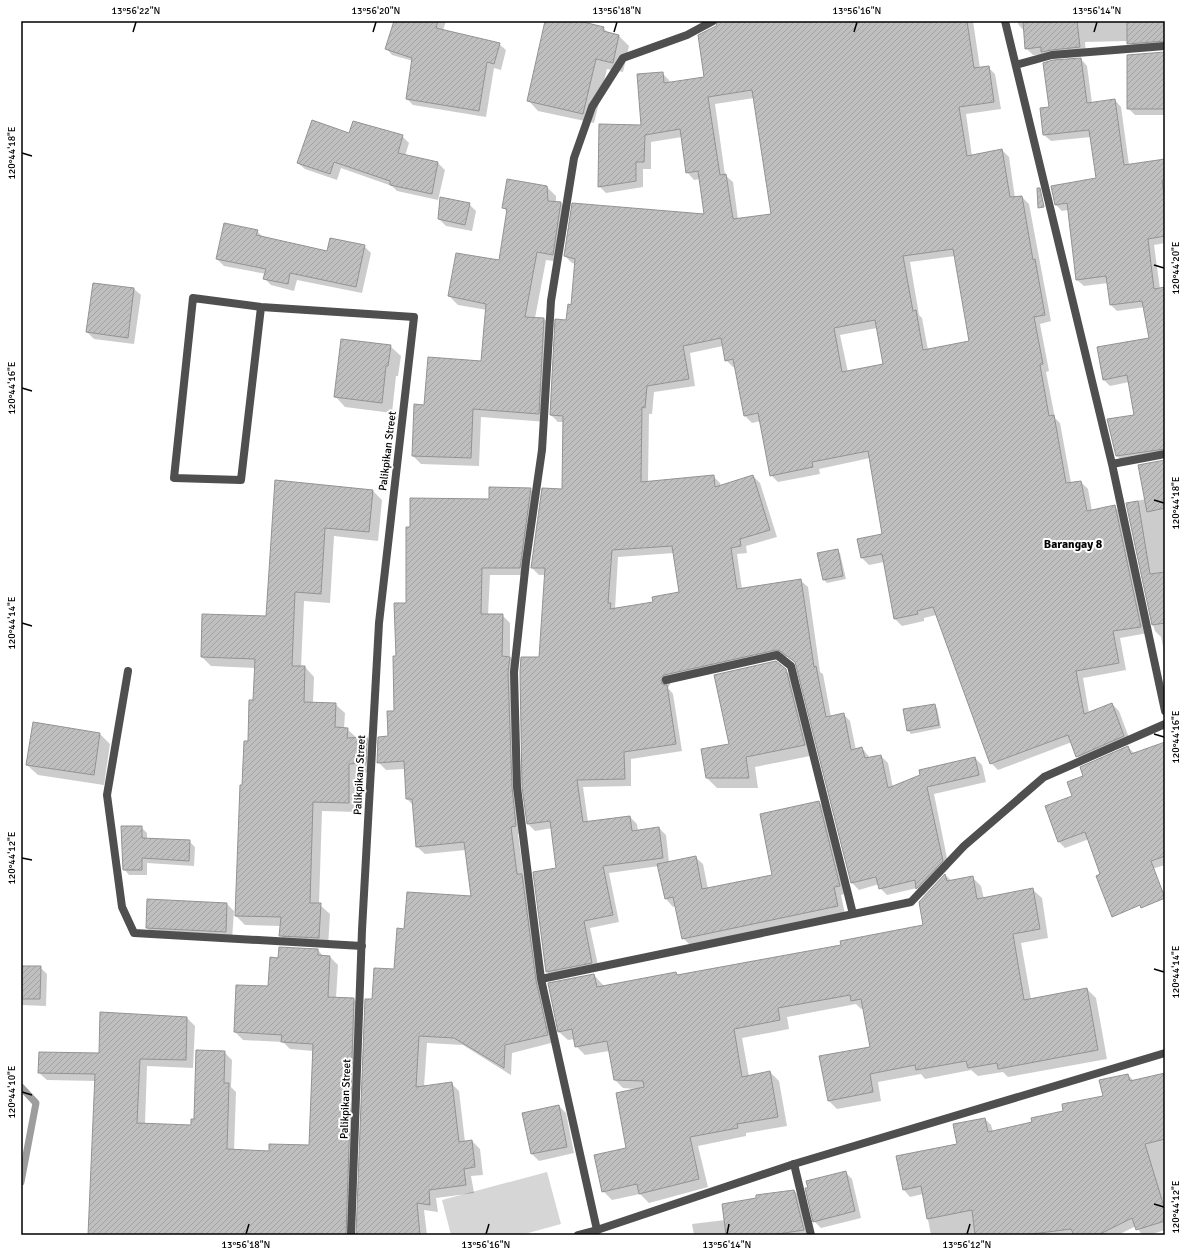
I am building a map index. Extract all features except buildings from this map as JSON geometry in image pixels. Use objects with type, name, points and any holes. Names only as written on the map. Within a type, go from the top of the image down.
[{"type":"street","points":[[597,1230],[541,979],[517,787],[514,672],[526,561],[542,450],[551,301],[574,158],[592,107],[623,58],[688,35],[713,21]]},
{"type":"street","points":[[1005,21],[1112,464],[1165,711]]},
{"type":"street","points":[[1016,65],[1052,55],[1165,46]]},
{"type":"street","points":[[193,298],[261,307],[241,480],[174,478],[193,298]]},
{"type":"street","name":"Palikpikan Street","points":[[261,307],[414,317],[379,623],[362,946],[351,1235]]},
{"type":"street","points":[[1112,464],[1165,454]]},
{"type":"street","points":[[666,680],[777,655],[791,666],[853,914]]},
{"type":"street","points":[[128,671],[107,795],[122,907],[134,933],[362,946]]},
{"type":"street","points":[[541,979],[911,902],[964,846],[1044,777],[1165,724]]},
{"type":"street","points":[[578,1235],[794,1164],[1165,1053]]},
{"type":"street","points":[[794,1164],[811,1235]]},
{"type":"shaded area","points":[[547,1172],[561,1224],[521,1235],[451,1235],[442,1200]]},
{"type":"waterway","points":[[21,1087],[36,1103],[21,1182]]},
{"type":"district","name":"Barangay 8","points":[[1073,544]]}]
